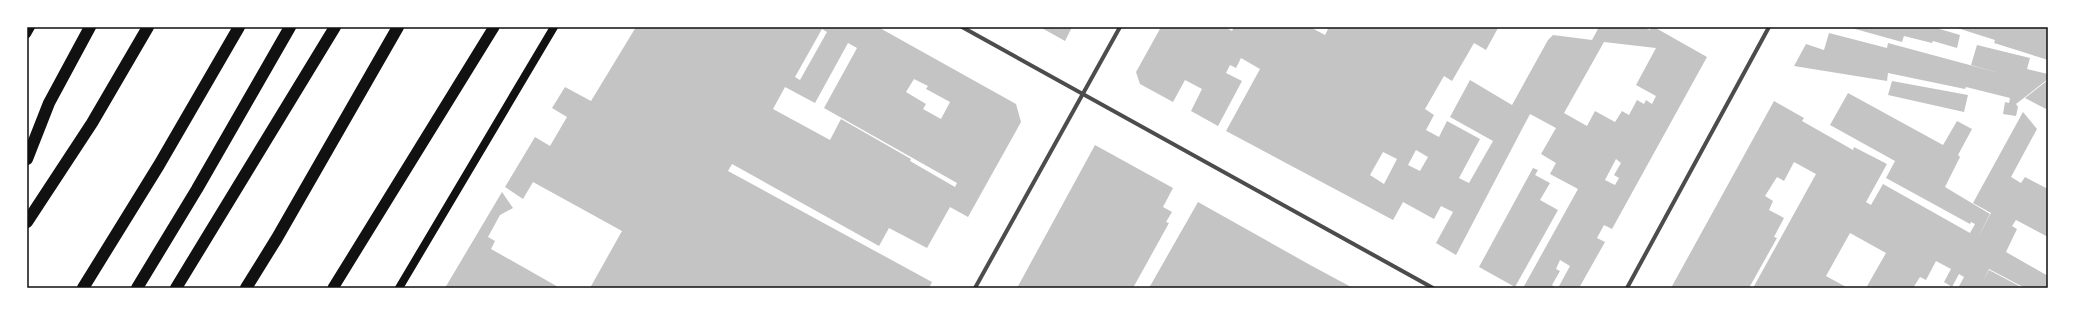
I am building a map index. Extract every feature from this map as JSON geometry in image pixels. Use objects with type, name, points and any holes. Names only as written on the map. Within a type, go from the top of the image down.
[{"type":"highway","points":[[27,159],[49,103],[90,27]]},
{"type":"highway","points":[[27,222],[92,123],[148,27]]},
{"type":"highway","points":[[83,288],[159,165],[239,27]]},
{"type":"highway","points":[[137,288],[197,189],[290,27]]},
{"type":"highway","points":[[176,288],[335,27]]},
{"type":"highway","points":[[246,288],[277,238],[398,27]]},
{"type":"highway","points":[[333,288],[494,27]]},
{"type":"main road","points":[[27,34],[31,27]]},
{"type":"main road","points":[[399,288],[554,27]]},
{"type":"street","points":[[962,27],[1433,288]]},
{"type":"street","points":[[975,288],[1120,27]]},
{"type":"street","points":[[1627,288],[1769,27]]},
{"type":"building","points":[[636,27],[878,27],[1016,104],[1021,122],[968,217],[950,207],[927,248],[889,228],[879,246],[732,164],[728,171],[932,282],[929,288],[590,288],[622,231],[533,182],[523,199],[505,187],[535,137],[550,146],[567,117],[552,108],[565,87],[591,101]],"holes":[[[822,29],[827,32],[800,80],[795,77]],[[848,43],[857,48],[824,108],[957,183],[955,187],[910,161],[911,159],[841,119],[830,140],[773,109],[785,87],[815,103]],[[914,79],[928,86],[926,89],[950,102],[941,119],[923,109],[926,104],[906,92]]]},
{"type":"building","points":[[1040,27],[1072,27],[1065,41]]},
{"type":"building","points":[[1161,27],[1225,27],[1232,31],[1234,27],[1310,27],[1325,35],[1328,29],[1325,27],[1498,28],[1486,50],[1474,43],[1452,81],[1444,76],[1425,109],[1434,115],[1426,130],[1439,137],[1447,121],[1480,139],[1459,178],[1469,183],[1493,141],[1450,117],[1470,80],[1512,105],[1548,40],[1553,35],[1592,40],[1599,27],[1644,27],[1650,30],[1651,27],[1654,27],[1707,57],[1612,229],[1604,225],[1597,238],[1605,242],[1579,288],[1558,288],[1570,266],[1560,260],[1556,269],[1560,271],[1552,285],[1556,288],[1523,288],[1578,189],[1550,174],[1556,163],[1541,154],[1556,128],[1530,114],[1456,255],[1436,243],[1453,212],[1441,206],[1434,219],[1403,202],[1393,220],[1226,131],[1260,69],[1241,58],[1236,68],[1230,65],[1226,73],[1242,81],[1218,126],[1191,111],[1202,89],[1185,80],[1173,102],[1140,84],[1136,72]],"holes":[[[1604,42],[1656,48],[1636,85],[1656,96],[1652,104],[1646,100],[1644,104],[1637,100],[1629,115],[1622,111],[1615,122],[1595,111],[1587,126],[1564,113]],[[1416,150],[1428,157],[1420,171],[1408,165]],[[1383,152],[1397,159],[1384,184],[1370,175]],[[1616,159],[1621,163],[1614,175],[1619,178],[1615,185],[1605,180]]]},
{"type":"building","points":[[1848,27],[1933,27],[1960,35],[1957,48],[1933,41],[1932,43],[1904,36],[1902,42]]},
{"type":"building","points":[[1954,27],[2048,27],[2048,60],[1994,43],[1995,40]]},
{"type":"building","points":[[1829,33],[1887,48],[1888,43],[2003,74],[1971,65],[1977,45],[2030,58],[2027,69],[2048,74],[2048,79],[2016,104],[2018,107],[2016,116],[2003,114],[2005,102],[2009,103],[2010,98],[1966,87],[1965,89],[1888,73],[1887,81],[1794,66],[1806,44],[1824,50]]},
{"type":"building","points":[[2048,80],[2048,105],[2046,109],[2025,98]]},
{"type":"building","points":[[1892,81],[1968,95],[1964,112],[1888,95]]},
{"type":"building","points":[[1848,93],[1943,145],[1957,121],[1972,129],[1958,155],[1960,157],[1945,187],[1990,214],[1976,241],[1991,213],[1973,203],[2023,112],[2037,129],[2011,177],[2021,183],[2025,177],[2048,189],[2048,237],[2016,220],[2012,226],[2017,229],[2006,252],[2048,276],[2048,288],[2025,288],[1989,269],[1983,281],[1989,270],[2023,288],[1958,288],[1964,277],[1959,274],[1952,287],[1944,282],[1951,269],[1936,261],[1926,280],[1920,277],[1913,288],[1866,288],[1886,253],[1850,233],[1826,276],[1848,288],[1753,288],[1816,174],[1794,162],[1784,181],[1777,177],[1765,196],[1773,201],[1769,210],[1784,218],[1774,237],[1777,238],[1749,288],[1671,288],[1774,101],[1804,118],[1802,121],[1853,150],[1854,147],[1887,164],[1866,202],[1871,205],[1883,184],[1970,233],[1975,224],[1971,222],[1970,224],[1886,178],[1895,161],[1830,125]]},
{"type":"building","points":[[1095,145],[1173,188],[1163,207],[1172,212],[1166,222],[1169,223],[1133,288],[1017,288]]},
{"type":"building","points":[[1533,168],[1538,170],[1535,175],[1550,183],[1540,200],[1558,210],[1515,287],[1479,267]]},
{"type":"building","points":[[502,192],[513,208],[500,215],[488,237],[495,241],[491,249],[560,288],[445,288]]},
{"type":"building","points":[[1198,202],[1312,266],[1353,288],[1149,288]]}]
